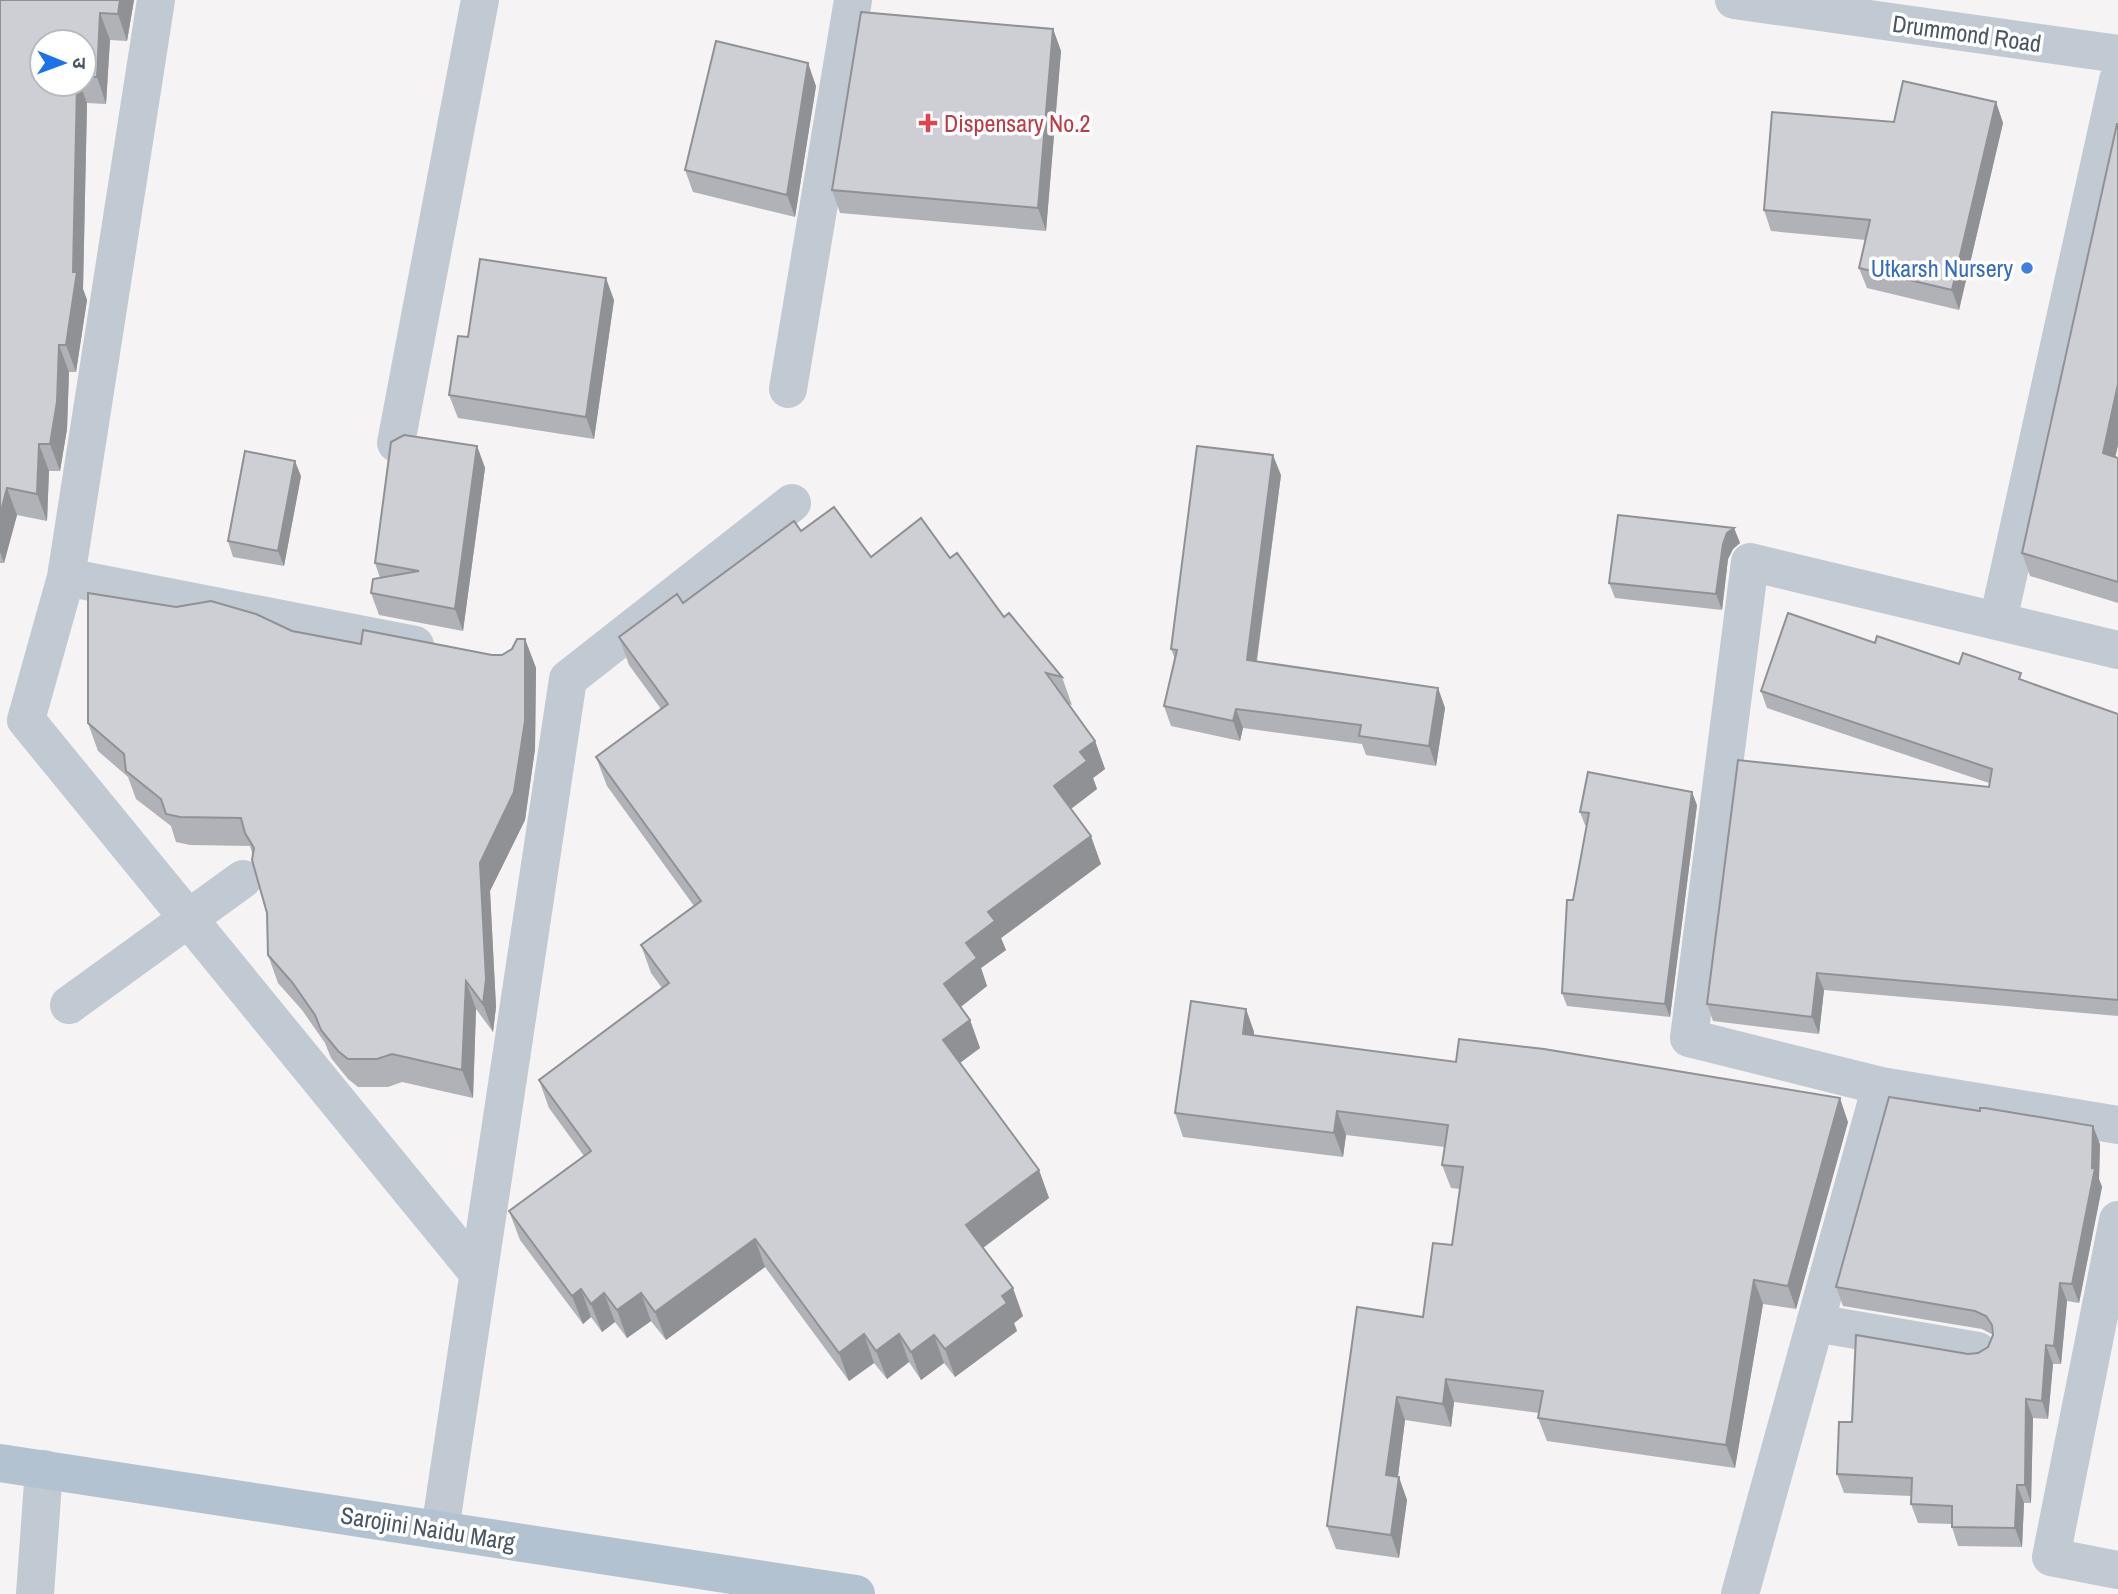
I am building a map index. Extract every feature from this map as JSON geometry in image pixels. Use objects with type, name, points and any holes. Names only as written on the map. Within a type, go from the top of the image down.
[{"type":"main road","name":"Sarojini Naidu Marg","points":[[0,1463],[856,1594]]},
{"type":"street","points":[[156,0],[66,577],[26,720],[478,1273]]},
{"type":"street","points":[[396,443],[480,0]]},
{"type":"street","points":[[788,389],[853,0]]},
{"type":"street","name":"Drummond Road","points":[[1734,0],[2118,54]]},
{"type":"street","points":[[1998,621],[2118,80]]},
{"type":"street","points":[[440,1530],[568,679],[792,503]]},
{"type":"street","points":[[2118,650],[1751,562],[1689,1038],[1881,1086],[2118,1125]]},
{"type":"street","points":[[66,577],[453,652]]},
{"type":"street","points":[[69,1005],[190,920],[243,879]]},
{"type":"street","points":[[1740,1594],[1881,1086]]},
{"type":"street","points":[[2118,1220],[2051,1558],[2118,1570]]},
{"type":"street","points":[[1815,1323],[1978,1351]]},
{"type":"street","points":[[35,1594],[44,1469]]},
{"type":"building","points":[[0,0],[120,0],[118,14],[100,13],[98,56],[98,28],[28,28],[28,98],[77,98],[73,272],[77,272],[66,345],[59,345],[57,402],[50,444],[39,444],[37,494],[7,488],[0,515]]},
{"type":"building","points":[[861,12],[1053,29],[1038,208],[832,190]]},
{"type":"building","points":[[716,41],[808,63],[787,195],[685,170]]},
{"type":"building","points":[[1903,81],[1996,102],[1952,290],[1859,268],[1870,220],[1764,210],[1772,112],[1894,122]]},
{"type":"building","points":[[2117,124],[2118,384],[2103,453],[2118,458],[2118,582],[2022,553]]},
{"type":"building","points":[[480,259],[606,278],[586,417],[449,395],[458,336],[468,337]]},
{"type":"building","points":[[404,435],[477,446],[455,609],[371,593],[373,579],[419,571],[375,563],[391,442]]},
{"type":"building","points":[[1197,446],[1273,455],[1247,660],[1438,688],[1429,746],[1359,736],[1361,725],[1236,709],[1233,721],[1164,706],[1177,650],[1171,649]]},
{"type":"building","points":[[245,451],[295,461],[278,551],[228,541]]},
{"type":"building","points":[[834,507],[871,557],[921,518],[950,558],[957,553],[1004,617],[1009,613],[1062,677],[1046,673],[1095,741],[1080,752],[1087,761],[1054,786],[1091,836],[988,912],[995,921],[966,943],[977,958],[944,984],[970,1020],[943,1040],[1039,1170],[966,1225],[1013,1288],[1002,1296],[1007,1303],[945,1349],[934,1335],[911,1352],[899,1334],[876,1351],[864,1334],[839,1353],[755,1239],[655,1312],[641,1293],[617,1310],[604,1293],[591,1304],[581,1289],[572,1296],[509,1211],[591,1151],[539,1080],[669,983],[641,945],[701,901],[596,757],[668,704],[619,637],[677,594],[683,603],[794,521],[801,531]]},
{"type":"building","points":[[1618,515],[1734,528],[1727,533],[1723,544],[1716,594],[1609,583]]},
{"type":"building","points":[[88,593],[176,607],[211,601],[256,614],[292,631],[361,644],[363,630],[502,655],[512,649],[517,639],[525,639],[525,721],[514,792],[480,863],[486,979],[483,1004],[466,981],[462,1070],[392,1054],[377,1059],[348,1059],[321,1030],[315,1015],[292,982],[268,955],[267,913],[252,860],[254,848],[245,833],[241,818],[180,817],[166,814],[161,799],[126,771],[124,754],[88,723]]},
{"type":"building","points":[[1788,613],[1875,643],[1877,636],[1959,664],[1963,653],[2021,673],[2019,679],[2118,714],[2118,1000],[1817,973],[1812,1017],[1707,1004],[1738,760],[1989,787],[1992,769],[1761,691]]},
{"type":"building","points":[[1588,772],[1692,792],[1665,1004],[1562,993],[1567,900],[1573,900],[1589,813],[1580,812]]},
{"type":"building","points":[[1191,1001],[1246,1009],[1243,1034],[1456,1062],[1459,1039],[1544,1049],[1840,1098],[1788,1286],[1754,1280],[1726,1445],[1538,1418],[1543,1391],[1446,1379],[1443,1404],[1397,1397],[1386,1475],[1399,1477],[1391,1535],[1327,1526],[1357,1307],[1423,1317],[1433,1243],[1452,1245],[1463,1167],[1442,1165],[1448,1125],[1337,1111],[1334,1133],[1175,1113]]},
{"type":"building","points":[[1889,1097],[1980,1111],[1980,1108],[1985,1108],[2093,1126],[2092,1168],[2095,1168],[2072,1284],[2060,1283],[2054,1346],[2046,1345],[2042,1401],[2026,1399],[2025,1485],[2017,1485],[2015,1528],[1952,1527],[1952,1506],[1911,1504],[1912,1478],[1837,1474],[1839,1422],[1852,1422],[1856,1335],[1968,1354],[1978,1353],[1988,1347],[1993,1335],[1992,1325],[1986,1316],[1975,1311],[1836,1287]]},
{"type":"place","name":"Dispensary No.2","points":[[928,123]]},
{"type":"place","name":"Utkarsh Nursery","points":[[2027,268]]}]
